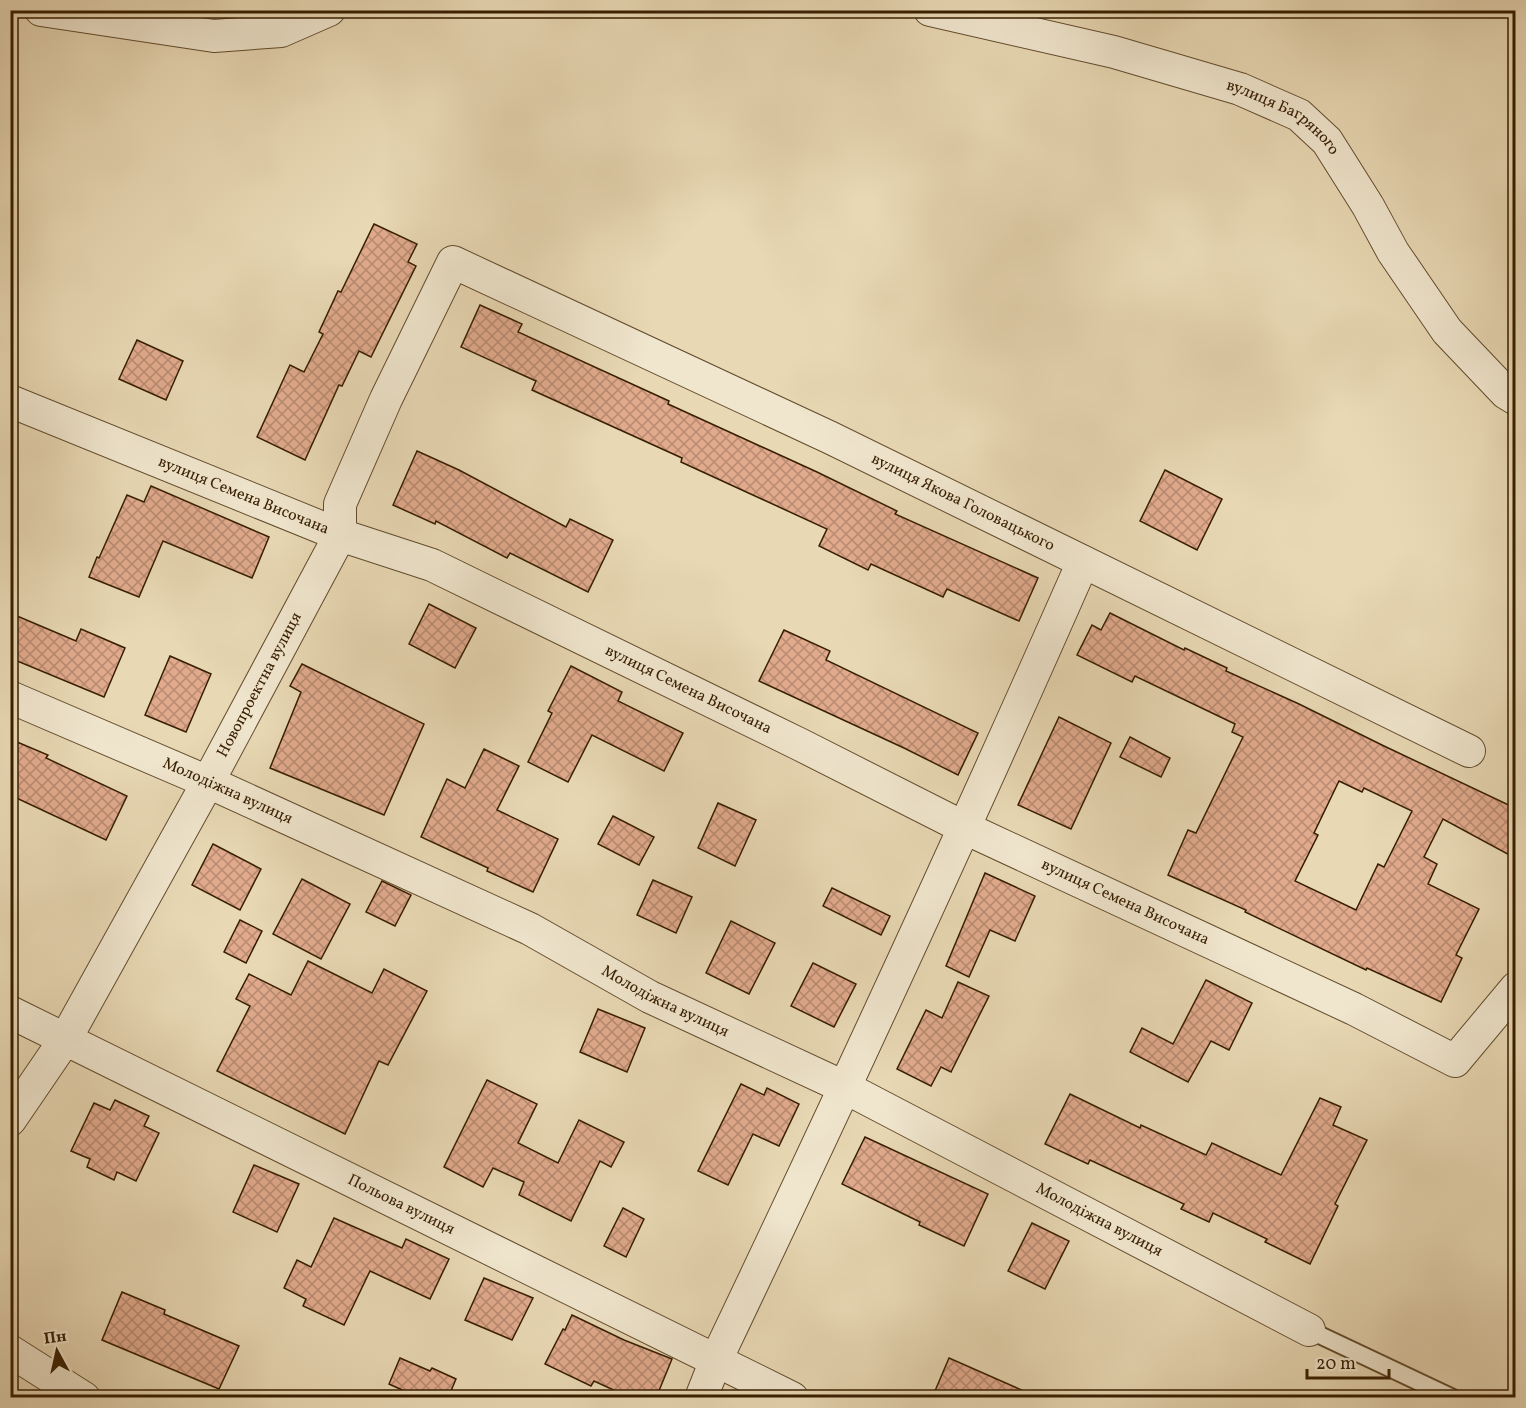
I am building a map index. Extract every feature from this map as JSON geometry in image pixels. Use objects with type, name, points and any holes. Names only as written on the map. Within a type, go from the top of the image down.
[{"type":"street","points":[[41,10],[214,36],[281,31],[328,10]]},
{"type":"street","name":"вулиця Багряного","points":[[930,10],[1114,52],[1240,89],[1299,115],[1327,141],[1368,206],[1393,252],[1447,331],[1506,393],[1515,399]]},
{"type":"street","name":"Новопроектна вулиця","points":[[10,1120],[66,1038],[208,782],[340,535],[340,504],[386,399],[453,262]]},
{"type":"street","name":"вулиця Якова Головацького","points":[[453,262],[831,438],[1469,751]]},
{"type":"street","name":"вулиця Семена Височана","points":[[10,401],[340,535],[432,565],[800,744],[965,828],[1354,1009],[1455,1061],[1515,988]]},
{"type":"street","points":[[701,1398],[716,1360],[846,1088],[965,828],[1083,562]]},
{"type":"street","name":"Молодіжна вулиця","points":[[10,698],[208,782],[530,929],[650,997],[846,1088],[1309,1330]]},
{"type":"street","name":"Польова вулиця","points":[[10,1012],[792,1398]]},
{"type":"street","points":[[10,1351],[84,1398]]},
{"type":"lane","points":[[1309,1330],[1454,1398]]},
{"type":"building","points":[[374,224],[417,244],[408,262],[416,266],[371,357],[359,351],[342,386],[339,385],[305,460],[257,437],[290,365],[304,372],[323,334],[319,332],[338,291],[341,292]]},
{"type":"building","points":[[480,305],[522,324],[518,332],[817,472],[897,511],[895,514],[1038,578],[1019,621],[947,589],[943,597],[871,564],[868,570],[819,546],[827,529],[681,462],[682,458],[532,390],[536,381],[461,347]]},
{"type":"building","points":[[137,340],[183,361],[166,400],[119,379]]},
{"type":"building","points":[[417,451],[459,470],[566,527],[570,519],[613,540],[588,592],[510,553],[507,558],[436,521],[435,524],[393,505]]},
{"type":"building","points":[[1165,470],[1222,499],[1197,550],[1140,521]]},
{"type":"building","points":[[151,486],[269,537],[252,578],[163,541],[139,597],[89,577],[127,495],[144,502]]},
{"type":"building","points":[[429,604],[476,628],[455,668],[409,644]]},
{"type":"building","points":[[10,613],[76,641],[81,629],[125,648],[104,697],[10,658]]},
{"type":"building","points":[[1110,613],[1184,650],[1185,648],[1227,668],[1226,671],[1515,808],[1515,858],[1443,819],[1424,857],[1437,864],[1428,884],[1479,909],[1456,955],[1462,958],[1441,1002],[1367,968],[1366,970],[1245,912],[1246,910],[1168,875],[1188,830],[1196,833],[1243,737],[1232,732],[1235,724],[1135,676],[1132,682],[1077,655],[1092,625],[1101,630]],"holes":[[[1339,781],[1362,792],[1364,788],[1412,811],[1384,867],[1378,864],[1356,910],[1295,881],[1318,835],[1314,833]]]},
{"type":"building","points":[[784,630],[830,651],[826,660],[978,733],[958,775],[759,681]]},
{"type":"building","points":[[170,656],[211,674],[186,732],[145,715]]},
{"type":"building","points":[[302,664],[424,724],[384,815],[270,768],[301,692],[290,686]]},
{"type":"building","points":[[571,666],[622,692],[618,701],[683,733],[664,771],[592,735],[568,782],[528,762],[552,713],[548,711]]},
{"type":"building","points":[[1059,717],[1111,743],[1071,829],[1018,805]]},
{"type":"building","points":[[1130,737],[1170,758],[1161,777],[1120,757]]},
{"type":"building","points":[[10,739],[48,755],[46,758],[127,796],[106,840],[10,795]]},
{"type":"building","points":[[484,749],[519,766],[497,810],[558,839],[533,892],[421,837],[447,779],[465,788]]},
{"type":"building","points":[[718,803],[756,820],[735,866],[698,848]]},
{"type":"building","points":[[613,816],[654,837],[639,865],[598,844]]},
{"type":"building","points":[[213,844],[261,869],[240,910],[192,885]]},
{"type":"building","points":[[985,873],[1035,896],[1015,941],[990,930],[969,977],[946,966]]},
{"type":"building","points":[[302,879],[350,904],[321,959],[273,934]]},
{"type":"building","points":[[653,880],[692,897],[676,933],[637,915]]},
{"type":"building","points":[[382,881],[411,895],[395,926],[366,912]]},
{"type":"building","points":[[832,888],[890,916],[881,935],[823,906]]},
{"type":"building","points":[[240,920],[262,931],[246,963],[224,952]]},
{"type":"building","points":[[731,921],[775,943],[749,994],[706,973]]},
{"type":"building","points":[[308,961],[372,993],[384,969],[427,991],[388,1065],[379,1061],[345,1134],[217,1071],[250,1006],[236,999],[249,974],[291,995]]},
{"type":"building","points":[[813,963],[856,984],[834,1027],[791,1006]]},
{"type":"building","points":[[1206,980],[1252,1003],[1229,1050],[1211,1041],[1188,1082],[1130,1052],[1142,1028],[1173,1044]]},
{"type":"building","points":[[958,982],[989,996],[951,1072],[941,1067],[931,1086],[897,1069],[926,1010],[942,1018]]},
{"type":"building","points":[[598,1009],[645,1028],[627,1072],[580,1052]]},
{"type":"building","points":[[487,1080],[537,1104],[518,1143],[558,1163],[579,1120],[624,1142],[611,1167],[600,1161],[571,1221],[519,1195],[524,1182],[493,1168],[483,1187],[444,1167]]},
{"type":"building","points":[[741,1084],[764,1095],[767,1088],[799,1104],[779,1146],[753,1134],[728,1185],[698,1171]]},
{"type":"building","points":[[1070,1094],[1140,1128],[1141,1125],[1206,1155],[1212,1143],[1281,1175],[1320,1098],[1341,1107],[1333,1125],[1367,1140],[1335,1204],[1338,1206],[1310,1264],[1265,1242],[1267,1239],[1213,1213],[1209,1222],[1181,1209],[1184,1204],[1090,1160],[1088,1164],[1045,1144]]},
{"type":"building","points":[[115,1100],[149,1116],[144,1126],[159,1133],[136,1181],[117,1172],[114,1180],[87,1167],[90,1159],[71,1151],[94,1103],[110,1110]]},
{"type":"building","points":[[865,1137],[988,1194],[964,1246],[842,1184]]},
{"type":"building","points":[[254,1165],[299,1184],[277,1232],[233,1212]]},
{"type":"building","points":[[623,1208],[644,1219],[626,1257],[604,1246]]},
{"type":"building","points":[[334,1218],[402,1248],[406,1239],[449,1259],[430,1299],[370,1271],[344,1325],[303,1306],[306,1299],[284,1288],[297,1260],[311,1267]]},
{"type":"building","points":[[1032,1223],[1069,1241],[1045,1289],[1008,1271]]},
{"type":"building","points":[[484,1278],[533,1298],[512,1340],[465,1320]]},
{"type":"building","points":[[122,1292],[165,1310],[164,1314],[239,1346],[219,1389],[102,1340]]},
{"type":"building","points":[[572,1315],[624,1340],[672,1359],[656,1398],[631,1398],[594,1381],[591,1386],[545,1364]]},
{"type":"building","points":[[400,1358],[430,1371],[432,1368],[456,1379],[448,1398],[420,1398],[389,1384]]},
{"type":"building","points":[[949,1358],[1040,1398],[932,1398]]}]
